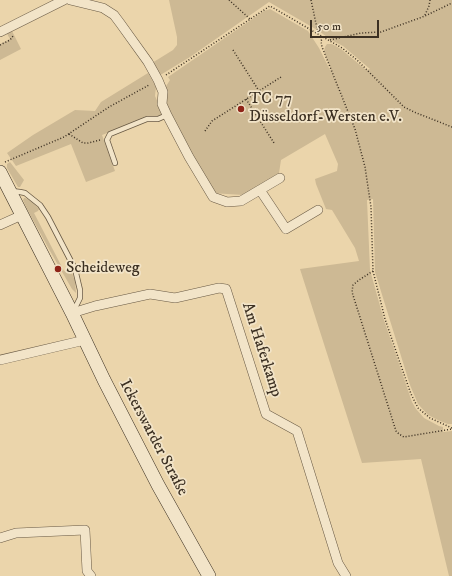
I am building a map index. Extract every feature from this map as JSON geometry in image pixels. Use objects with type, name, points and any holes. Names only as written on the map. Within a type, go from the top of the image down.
[{"type":"main road","name":"Ickerswarder Straße","points":[[1,168],[10,192],[72,313],[104,380],[158,485],[209,576]]},
{"type":"street","points":[[0,32],[64,0]]},
{"type":"street","points":[[70,0],[103,8],[114,15],[160,79],[163,92],[162,104],[189,158],[213,197],[227,202],[241,201],[280,178]]},
{"type":"street","points":[[260,190],[286,229],[318,210]]},
{"type":"street","points":[[0,225],[22,215]]},
{"type":"street","name":"Am Haferkamp","points":[[72,313],[95,306],[150,294],[175,298],[219,288],[226,289],[266,414],[297,431],[338,563],[346,576]]},
{"type":"street","points":[[0,360],[85,340]]},
{"type":"street","points":[[0,538],[16,533],[85,530],[87,571],[91,576]]},
{"type":"lane","points":[[115,163],[107,139],[110,134],[147,119],[158,119],[167,114]]},
{"type":"lane","points":[[10,192],[15,191],[25,193],[40,205],[48,217],[75,270],[80,290],[77,304],[72,313]]},
{"type":"path","points":[[229,0],[250,19]]},
{"type":"path","points":[[311,0],[318,34]]},
{"type":"path","points":[[425,16],[430,0]]},
{"type":"path","points":[[330,40],[361,33],[381,32],[425,16],[452,3]]},
{"type":"path","points":[[1,168],[12,158],[49,144],[68,134],[109,107],[160,79],[270,6],[330,40],[357,60],[404,107],[452,127]]},
{"type":"path","points":[[323,37],[321,41],[322,47],[355,129],[365,167],[371,207],[373,271],[388,326],[414,402],[426,416],[452,428]]},
{"type":"path","points":[[233,50],[259,91]]},
{"type":"path","points":[[205,131],[212,121],[281,76]]},
{"type":"path","points":[[246,99],[274,143]]},
{"type":"path","points":[[68,134],[84,143],[107,139]]},
{"type":"path","points":[[373,271],[359,280],[354,285],[352,292],[396,431],[404,437],[452,428]]},
{"type":"shaded area","points":[[169,0],[452,0],[452,424],[440,421],[428,415],[418,404],[410,385],[375,272],[373,199],[367,200],[370,270],[384,320],[412,402],[424,418],[443,427],[443,432],[452,431],[452,576],[449,576],[421,459],[362,463],[300,269],[359,261],[355,248],[332,210],[326,209],[316,184],[315,179],[337,171],[338,164],[325,134],[281,160],[279,173],[243,195],[211,193],[163,103],[163,91],[170,80],[168,77],[264,11],[270,9],[308,31],[319,48],[330,70],[331,69],[324,52],[327,44],[332,44],[341,49],[366,70],[370,69],[343,46],[269,2],[190,57],[159,75],[152,63],[173,50],[177,45],[177,37]]},
{"type":"shaded area","points":[[11,29],[21,49],[0,60],[0,44],[10,39],[6,32]]},
{"type":"shaded area","points":[[148,73],[156,87],[155,96],[163,114],[156,118],[144,119],[102,135],[115,171],[86,182],[71,144],[16,166],[7,153],[33,135],[75,110],[95,111],[101,102]]},
{"type":"shaded area","points":[[10,162],[24,180],[20,187],[18,187],[7,168],[7,164]]},
{"type":"shaded area","points":[[24,198],[32,201],[39,209],[34,213],[64,271],[72,273],[75,281],[76,293],[72,289],[27,209],[23,200]]},
{"type":"place","name":"TC 77 Düsseldorf-Wersten e.V.","points":[[241,109]]},
{"type":"place","name":"Scheideweg","points":[[58,269]]}]
